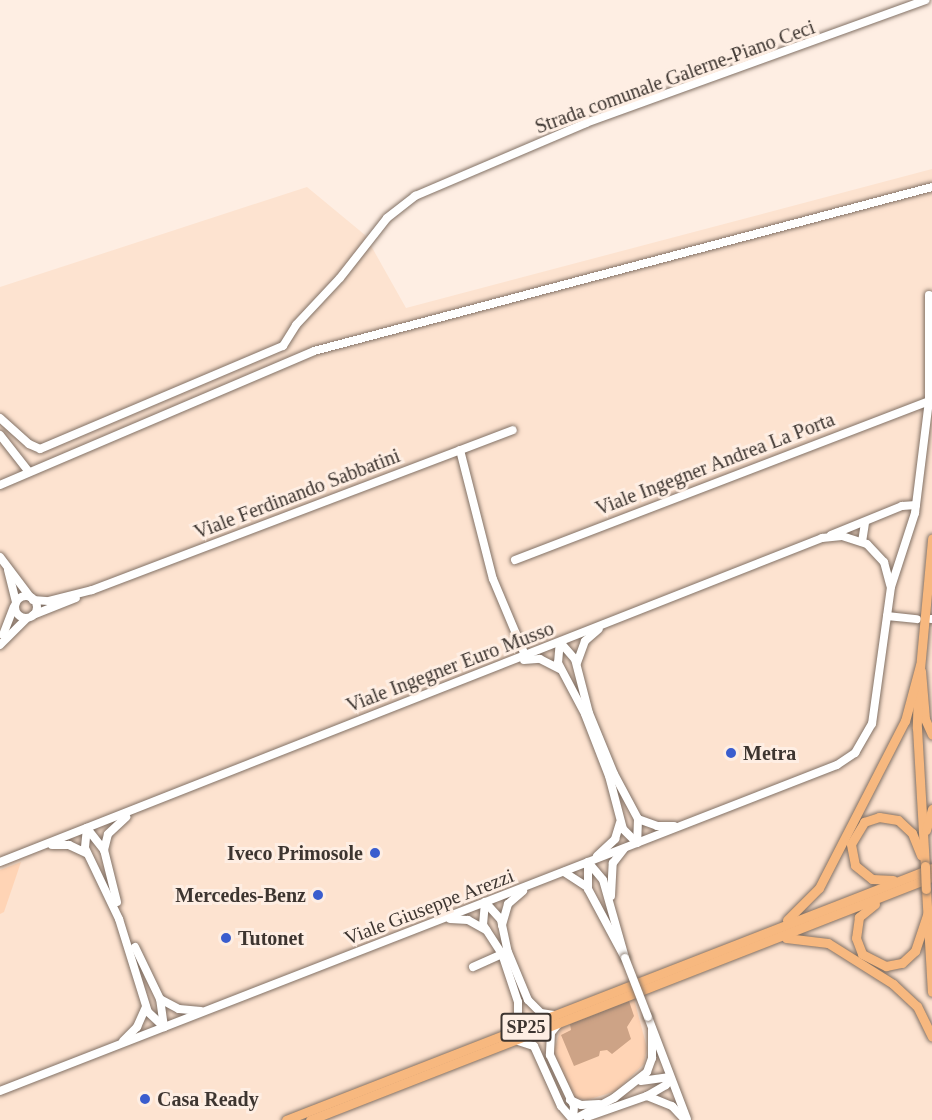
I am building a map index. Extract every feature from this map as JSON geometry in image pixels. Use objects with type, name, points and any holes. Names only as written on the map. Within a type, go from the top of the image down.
[{"type":"main road","points":[[932,540],[916,728],[924,841],[929,867],[926,889],[930,908],[932,992]]},
{"type":"main road","points":[[920,665],[923,706],[932,735]]},
{"type":"main road","points":[[742,946],[797,914],[819,888],[905,721],[920,665]]},
{"type":"main road","points":[[924,841],[932,809]]},
{"type":"main road","points":[[910,877],[879,880],[862,873],[851,850],[858,829],[874,818],[898,820],[912,833],[929,867]]},
{"type":"main road","name":"SP25","points":[[312,1116],[742,946],[910,877],[929,867]]},
{"type":"main road","name":"SP25","points":[[742,946],[932,877]]},
{"type":"main road","points":[[887,895],[863,912],[856,927],[862,954],[878,964],[895,965],[911,956],[930,908]]},
{"type":"main road","points":[[742,946],[796,937],[828,943],[905,993],[917,1006],[932,1038]]},
{"type":"main road","points":[[286,1120],[312,1116]]},
{"type":"street","name":"Strada comunale Galerne-Piano Ceci","points":[[0,418],[29,444],[40,448],[283,346],[296,325],[340,278],[387,218],[415,196],[586,123],[925,0]]},
{"type":"street","points":[[0,485],[314,351],[932,187]]},
{"type":"street","points":[[917,618],[887,616],[891,586],[916,505],[929,400],[929,295]]},
{"type":"street","name":"Viale Ingegner Andrea La Porta","points":[[515,560],[929,400]]},
{"type":"street","name":"Viale Ferdinando Sabbatini","points":[[92,590],[513,430]]},
{"type":"street","points":[[0,435],[29,472]]},
{"type":"street","points":[[460,450],[493,579],[525,656]]},
{"type":"street","points":[[844,532],[872,518],[916,505]]},
{"type":"street","points":[[844,532],[872,518]]},
{"type":"street","points":[[862,542],[865,523]]},
{"type":"street","name":"Viale Ingegner Euro Musso","points":[[0,862],[830,536],[844,532],[862,542],[880,557],[891,586]]},
{"type":"street","points":[[0,557],[32,599],[36,608],[30,617],[0,645]]},
{"type":"street","points":[[880,557],[892,561],[901,557]]},
{"type":"street","points":[[6,566],[18,615],[30,617],[92,590]]},
{"type":"street","points":[[0,639],[15,604],[22,597],[49,601],[92,590]]},
{"type":"street","name":"Viale Giuseppe Arezzi","points":[[0,1091],[837,765],[863,744],[875,713],[887,616]]},
{"type":"street","points":[[577,667],[585,640],[618,618]]},
{"type":"street","points":[[560,642],[573,654],[589,713],[610,764],[638,819],[637,843]]},
{"type":"street","points":[[560,642],[558,657],[561,669],[597,745],[620,822],[637,843]]},
{"type":"street","points":[[496,667],[531,658],[549,662],[561,669]]},
{"type":"street","points":[[104,850],[114,826],[134,810]]},
{"type":"street","points":[[638,819],[657,826],[681,826]]},
{"type":"street","points":[[588,889],[590,861],[615,838],[620,822]]},
{"type":"street","points":[[87,828],[104,850],[119,907],[160,999],[164,1027]]},
{"type":"street","points":[[87,828],[84,843],[87,854],[123,930],[146,1005],[152,1017],[164,1027]]},
{"type":"street","points":[[39,847],[69,845],[87,854]]},
{"type":"street","points":[[618,930],[611,872],[625,848]]},
{"type":"street","points":[[590,861],[603,880],[625,958]]},
{"type":"street","points":[[564,872],[588,889],[625,958],[686,1120]]},
{"type":"street","points":[[501,926],[513,898],[534,883]]},
{"type":"street","points":[[485,903],[498,915],[519,1010],[510,1037],[534,1046],[561,1106],[573,1120]]},
{"type":"street","points":[[485,903],[482,919],[488,932],[505,953],[530,1003],[541,1013],[558,1018],[551,1033],[550,1055],[575,1110],[573,1120]]},
{"type":"street","points":[[440,921],[468,920],[488,932]]},
{"type":"street","points":[[473,967],[505,953]]},
{"type":"street","points":[[160,999],[179,1009],[206,1011]]},
{"type":"street","points":[[118,1045],[137,1027],[146,1005]]},
{"type":"street","points":[[638,1082],[652,1058],[652,1030]]},
{"type":"street","points":[[573,1120],[638,1082],[653,1076],[670,1077]]},
{"type":"street","points":[[573,1120],[647,1096],[666,1085],[670,1077]]},
{"type":"street","points":[[647,1096],[672,1106],[686,1120]]},
{"type":"street","points":[[570,1100],[589,1106],[614,1098]]},
{"type":"street","points":[[560,1120],[561,1106]]},
{"type":"shaded area","points":[[932,169],[932,1120],[0,1120],[0,287],[307,187],[365,235],[406,308]]},
{"type":"shaded area","points":[[21,862],[4,912],[0,914],[0,870]]},
{"type":"shaded area","points":[[634,999],[647,1048],[644,1064],[616,1091],[587,1100],[576,1098],[559,1070],[554,1050],[561,1028]]},
{"type":"shaded area","points":[[629,1001],[634,1016],[627,1027],[631,1039],[612,1054],[607,1050],[600,1051],[599,1056],[574,1066],[561,1035],[571,1030],[570,1024]]},
{"type":"place","name":"Metra","points":[[731,753]]},
{"type":"place","name":"Iveco Primosole","points":[[375,853]]},
{"type":"place","name":"Mercedes-Benz","points":[[318,895]]},
{"type":"place","name":"Tutonet","points":[[226,938]]},
{"type":"place","name":"Casa Ready","points":[[145,1099]]}]
